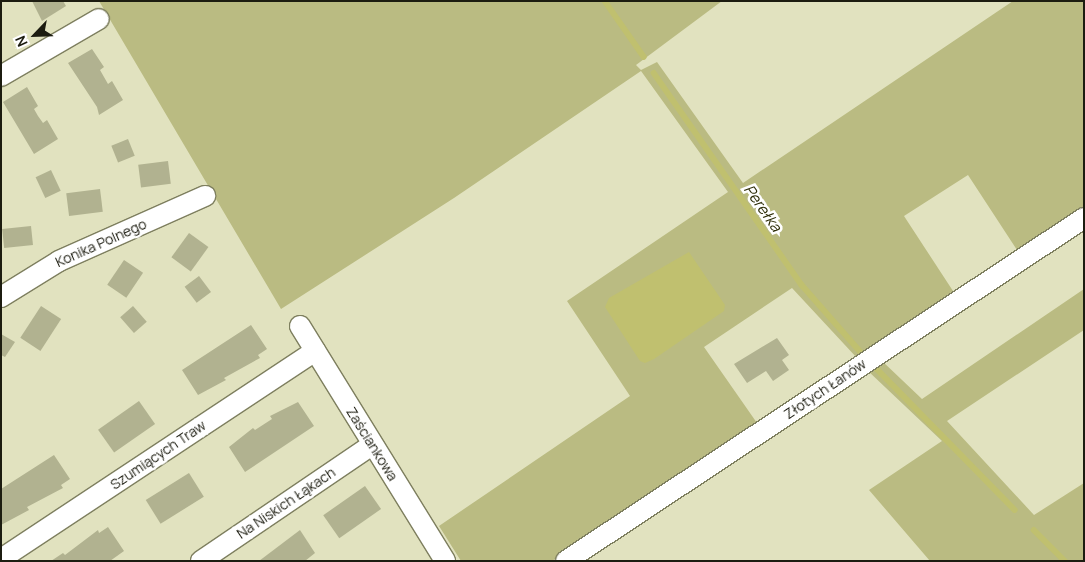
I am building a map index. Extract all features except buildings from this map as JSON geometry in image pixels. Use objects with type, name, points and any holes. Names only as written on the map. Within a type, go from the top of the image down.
[{"type":"street","points":[[1,76],[99,19]]},
{"type":"street","name":"Konika Polnego","points":[[1,297],[65,258],[204,196]]},
{"type":"street","name":"Złotych Łanów","points":[[566,561],[1084,218]]},
{"type":"street","name":"Zaściankowa","points":[[300,326],[372,445],[446,561]]},
{"type":"street","name":"Szumiących Traw","points":[[1,560],[315,351]]},
{"type":"street","name":"Na Niskich Łąkach","points":[[201,561],[372,445]]},
{"type":"green space","points":[[99,1],[722,1],[636,65],[641,70],[657,62],[743,183],[1013,1],[1084,1],[1084,206],[1017,250],[968,175],[904,216],[953,291],[857,358],[792,288],[704,347],[757,423],[552,561],[461,561],[439,526],[630,396],[567,301],[728,192],[641,71],[454,198],[281,309]]},
{"type":"green space","points":[[1084,289],[1084,330],[947,421],[1034,515],[1084,483],[1084,561],[930,561],[869,490],[942,441],[867,370],[881,360],[922,399]]},
{"type":"shaded area","points":[[689,252],[725,305],[724,311],[654,359],[645,363],[640,361],[605,307],[609,298]]},
{"type":"waterway","name":"Perełka","points":[[605,1],[644,57]]},
{"type":"waterway","name":"Perełka","points":[[654,73],[802,285],[860,351]]},
{"type":"waterway","name":"Perełka","points":[[877,369],[1015,510]]},
{"type":"waterway","name":"Perełka","points":[[1034,530],[1065,561]]}]
